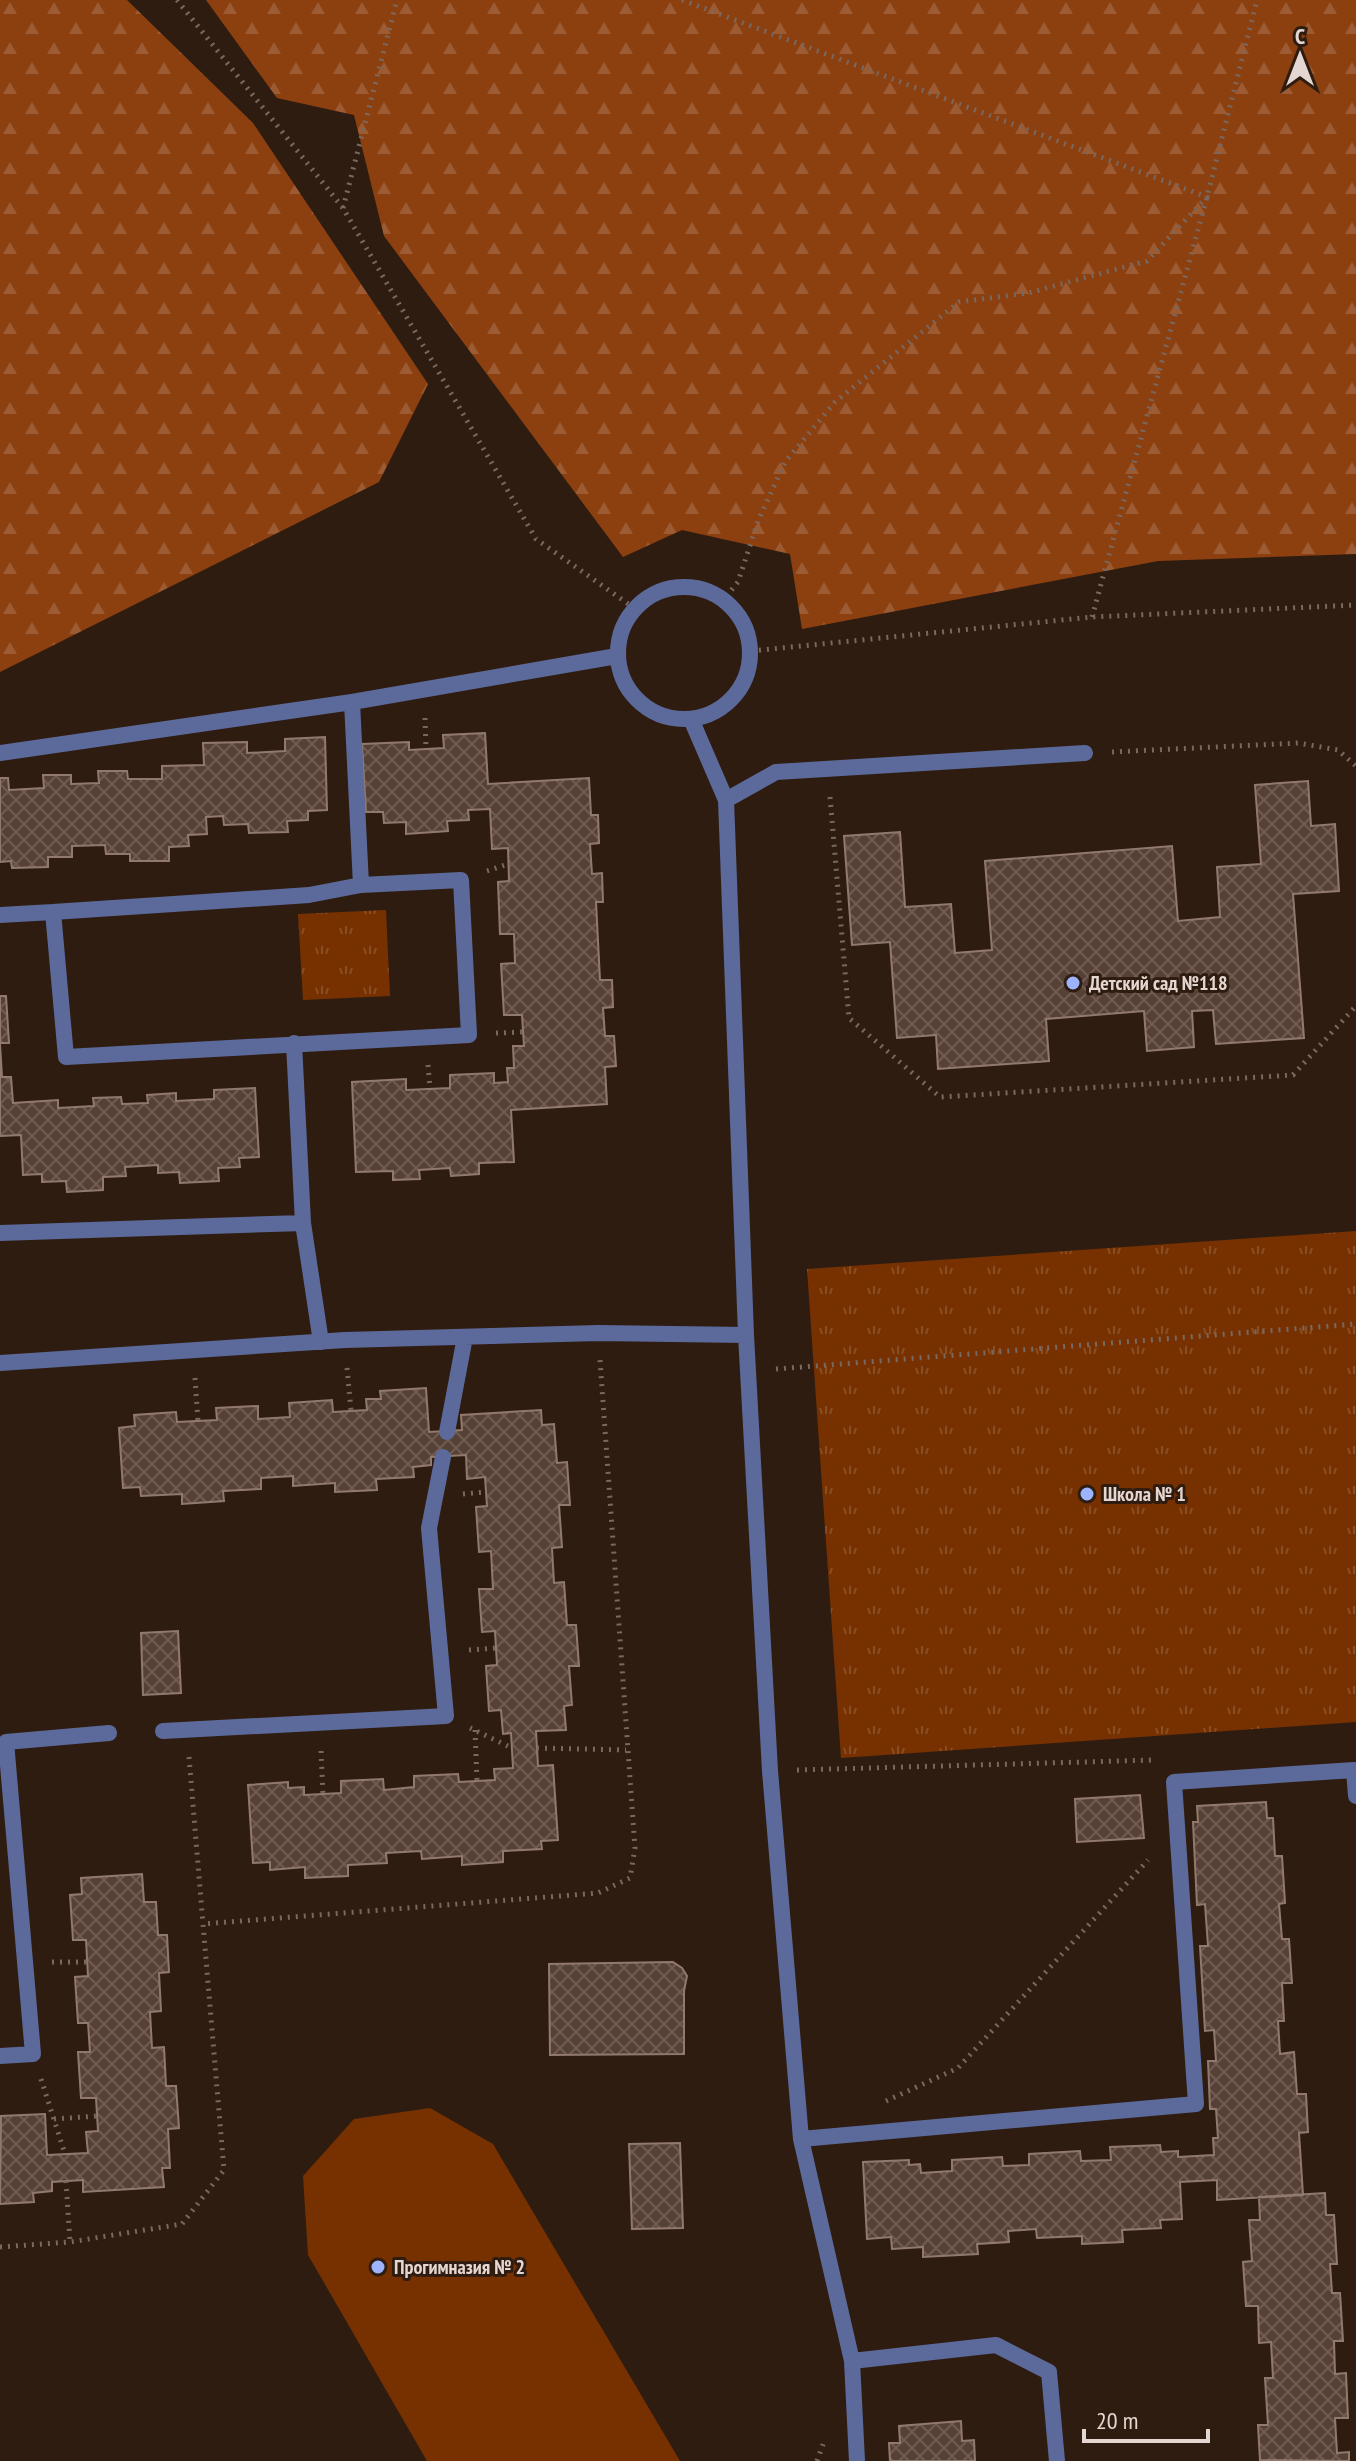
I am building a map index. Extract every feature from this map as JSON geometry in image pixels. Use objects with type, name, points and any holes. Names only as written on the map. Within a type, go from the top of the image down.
[{"type":"lane","points":[[687,586],[707,590],[724,599],[738,614],[747,632],[751,651],[748,671],[740,689],[719,709],[691,719],[669,718],[649,710],[632,696],[621,677],[617,656],[618,638],[624,622],[649,595],[667,587],[687,586]]},
{"type":"lane","points":[[0,753],[352,702],[617,656]]},
{"type":"lane","points":[[352,702],[361,885]]},
{"type":"lane","points":[[691,719],[726,800],[747,1368],[770,1771],[801,2139],[852,2361],[857,2461]]},
{"type":"lane","points":[[726,800],[776,772],[1085,753]]},
{"type":"lane","points":[[0,915],[309,895],[361,885],[461,880],[469,1035],[66,1057],[53,912]]},
{"type":"lane","points":[[294,1043],[303,1223],[321,1342]]},
{"type":"lane","points":[[0,1233],[303,1223]]},
{"type":"lane","points":[[0,1363],[345,1340],[598,1333],[746,1335]]},
{"type":"lane","points":[[447,1432],[465,1337]]},
{"type":"lane","points":[[163,1731],[446,1716],[429,1528],[443,1457]]},
{"type":"lane","points":[[0,2056],[33,2054],[6,1742],[109,1733]]},
{"type":"lane","points":[[801,2139],[1196,2104],[1174,1782],[1354,1770],[1356,1796]]},
{"type":"lane","points":[[852,2361],[996,2345],[1049,2372],[1057,2461]]},
{"type":"path","points":[[177,0],[343,208],[536,539],[634,608]]},
{"type":"path","points":[[343,208],[397,0]]},
{"type":"path","points":[[682,0],[1207,197]]},
{"type":"path","points":[[1092,617],[1207,197],[1257,0]]},
{"type":"path","points":[[724,599],[738,582],[758,521],[785,462],[835,402],[959,302],[1028,293],[1147,261],[1207,197]]},
{"type":"path","points":[[751,651],[1092,617],[1356,605]]},
{"type":"path","points":[[1085,753],[1298,743],[1338,750],[1356,766]]},
{"type":"path","points":[[827,768],[849,1018],[940,1097],[1293,1075],[1356,1006]]},
{"type":"path","points":[[747,1368],[770,1369],[1356,1324]]},
{"type":"path","points":[[203,1924],[598,1893],[630,1878],[635,1848],[598,1333]]},
{"type":"path","points":[[345,1340],[351,1410]]},
{"type":"path","points":[[193,1350],[198,1421]]},
{"type":"path","points":[[446,1716],[512,1748]]},
{"type":"path","points":[[319,1723],[323,1794]]},
{"type":"path","points":[[0,2247],[70,2242],[182,2224],[224,2170],[187,1730]]},
{"type":"path","points":[[475,1730],[477,1781]]},
{"type":"path","points":[[537,1748],[626,1750]]},
{"type":"path","points":[[770,1771],[1166,1759]]},
{"type":"path","points":[[872,2107],[958,2068],[1147,1864],[1151,1850]]},
{"type":"path","points":[[33,2054],[65,2154]]},
{"type":"path","points":[[54,2119],[97,2116]]},
{"type":"path","points":[[66,2181],[70,2242]]},
{"type":"green space","points":[[0,0],[127,0],[253,123],[428,384],[379,482],[0,672]]},
{"type":"green space","points":[[206,0],[1356,0],[1356,554],[1158,561],[802,629],[790,554],[682,530],[623,557],[384,236],[354,115],[277,98]]},
{"type":"green space","points":[[386,910],[390,996],[303,1000],[298,914]]},
{"type":"green space","name":"Школа № 1","points":[[1356,1231],[1356,1722],[841,1758],[807,1269]]},
{"type":"green space","points":[[430,2108],[493,2144],[680,2461],[427,2461],[308,2255],[303,2176],[354,2119]]},
{"type":"building","points":[[485,733],[488,784],[589,778],[591,815],[598,815],[599,843],[590,844],[592,874],[602,873],[603,902],[596,902],[600,980],[612,980],[613,1007],[603,1008],[605,1036],[614,1036],[616,1066],[605,1067],[607,1104],[511,1110],[514,1162],[479,1163],[479,1174],[451,1176],[450,1168],[419,1170],[420,1179],[393,1180],[393,1171],[356,1172],[352,1082],[406,1079],[406,1090],[450,1088],[450,1075],[494,1073],[494,1083],[508,1082],[507,1068],[514,1068],[513,1046],[524,1046],[522,1015],[504,1015],[501,964],[515,963],[514,934],[500,934],[498,882],[509,881],[508,848],[492,849],[490,809],[468,810],[469,820],[447,821],[448,831],[406,834],[406,822],[384,823],[383,812],[366,812],[362,744],[409,742],[409,750],[444,748],[443,735]]},
{"type":"building","points":[[325,737],[327,810],[308,811],[308,820],[287,821],[288,832],[249,833],[248,824],[224,825],[223,816],[206,817],[207,834],[188,835],[189,846],[169,847],[169,861],[130,861],[130,854],[106,854],[105,845],[72,846],[72,857],[48,857],[48,867],[12,868],[11,861],[0,862],[0,778],[8,778],[9,790],[44,788],[43,775],[71,775],[71,784],[99,783],[98,771],[127,771],[128,779],[162,779],[162,766],[204,765],[203,743],[247,742],[247,753],[285,751],[285,739]]},
{"type":"building","points":[[1308,781],[1311,826],[1335,824],[1339,891],[1293,894],[1304,1038],[1216,1044],[1213,1010],[1192,1011],[1194,1047],[1147,1051],[1144,1011],[1046,1019],[1049,1061],[938,1069],[936,1035],[897,1038],[890,942],[852,945],[844,836],[900,832],[905,907],[951,904],[955,953],[992,950],[985,861],[1172,846],[1178,921],[1220,917],[1217,867],[1261,864],[1255,785]]},
{"type":"building","points":[[0,996],[6,996],[9,1043],[0,1043]]},
{"type":"building","points":[[0,1044],[2,1077],[11,1077],[13,1103],[58,1100],[58,1108],[94,1106],[93,1098],[121,1097],[122,1104],[148,1103],[147,1095],[176,1093],[176,1101],[214,1099],[214,1090],[255,1088],[259,1157],[239,1158],[240,1167],[218,1168],[219,1181],[180,1183],[179,1172],[158,1173],[158,1165],[125,1167],[126,1176],[103,1177],[103,1190],[67,1192],[66,1181],[42,1182],[42,1174],[23,1175],[21,1135],[0,1136]]},
{"type":"building","points":[[426,1388],[429,1432],[462,1430],[461,1415],[541,1410],[542,1425],[554,1424],[557,1463],[567,1462],[570,1505],[559,1505],[562,1547],[552,1548],[554,1583],[564,1582],[567,1625],[576,1625],[579,1666],[569,1666],[572,1705],[564,1706],[566,1730],[536,1731],[538,1766],[553,1765],[558,1840],[541,1841],[542,1849],[503,1851],[503,1862],[462,1865],[462,1856],[422,1859],[421,1851],[386,1853],[387,1863],[348,1865],[348,1876],[305,1878],[305,1867],[270,1870],[270,1862],[253,1863],[248,1785],[288,1782],[288,1788],[304,1787],[304,1795],[341,1793],[341,1781],[383,1779],[384,1790],[414,1787],[414,1776],[458,1774],[459,1782],[495,1780],[494,1769],[513,1768],[511,1733],[503,1734],[501,1710],[489,1711],[486,1666],[497,1665],[495,1631],[482,1632],[479,1589],[493,1589],[491,1551],[479,1552],[476,1507],[487,1506],[485,1477],[467,1479],[466,1455],[431,1457],[431,1465],[413,1467],[414,1477],[376,1479],[377,1490],[335,1492],[335,1483],[293,1486],[293,1476],[261,1478],[261,1489],[223,1491],[224,1501],[182,1504],[182,1494],[141,1496],[140,1487],[123,1488],[119,1428],[135,1426],[134,1415],[176,1412],[177,1422],[217,1420],[216,1408],[258,1406],[258,1419],[290,1417],[289,1403],[332,1400],[333,1412],[367,1410],[366,1399],[381,1399],[380,1391]]},
{"type":"building","points":[[178,1631],[181,1693],[143,1695],[141,1633]]},
{"type":"building","points":[[1140,1795],[1144,1838],[1077,1842],[1075,1799]]},
{"type":"building","points":[[1266,1802],[1267,1818],[1273,1818],[1275,1856],[1282,1856],[1285,1903],[1279,1904],[1282,1939],[1289,1939],[1292,1983],[1282,1983],[1284,2021],[1278,2021],[1280,2054],[1294,2052],[1297,2094],[1306,2094],[1308,2132],[1299,2133],[1303,2195],[1217,2200],[1217,2180],[1180,2182],[1182,2219],[1160,2220],[1161,2228],[1122,2230],[1123,2242],[1082,2244],[1082,2236],[1037,2238],[1036,2229],[1008,2231],[1009,2242],[977,2244],[978,2254],[923,2257],[923,2247],[892,2249],[891,2237],[867,2239],[863,2162],[909,2160],[909,2165],[920,2164],[921,2173],[952,2171],[952,2160],[1002,2157],[1003,2166],[1029,2165],[1029,2154],[1080,2151],[1081,2161],[1111,2160],[1110,2147],[1160,2145],[1161,2152],[1178,2151],[1178,2157],[1214,2155],[1213,2138],[1218,2138],[1216,2109],[1210,2109],[1208,2061],[1216,2061],[1214,2030],[1205,2031],[1200,1946],[1208,1946],[1205,1904],[1197,1905],[1193,1822],[1198,1822],[1197,1806]]},
{"type":"building","points":[[142,1874],[144,1902],[156,1902],[158,1935],[167,1935],[169,1972],[159,1973],[161,2011],[150,2012],[152,2048],[164,2047],[166,2086],[176,2086],[179,2128],[168,2129],[170,2168],[162,2168],[164,2187],[83,2192],[83,2180],[52,2182],[52,2191],[33,2193],[34,2202],[0,2204],[1,2116],[45,2114],[47,2155],[88,2153],[86,2132],[98,2131],[96,2098],[81,2098],[78,2052],[90,2052],[88,2023],[78,2023],[75,1977],[88,1976],[86,1940],[73,1940],[70,1895],[82,1894],[81,1878]]},
{"type":"building","points":[[673,1962],[687,1976],[684,1991],[684,2054],[550,2055],[549,1964]]},
{"type":"building","points":[[680,2143],[683,2228],[632,2229],[629,2144]]},
{"type":"building","points":[[1325,2193],[1326,2215],[1334,2215],[1337,2264],[1330,2264],[1332,2293],[1340,2293],[1343,2341],[1334,2341],[1335,2374],[1346,2373],[1348,2418],[1335,2418],[1337,2453],[1349,2452],[1349,2461],[1260,2460],[1258,2425],[1268,2425],[1265,2378],[1273,2378],[1271,2342],[1259,2343],[1258,2306],[1246,2306],[1243,2262],[1252,2261],[1249,2220],[1260,2220],[1259,2197]]},
{"type":"building","points":[[961,2421],[962,2441],[974,2440],[975,2461],[890,2461],[889,2443],[900,2443],[899,2426]]},
{"type":"place","name":"Детский сад №118","points":[[1073,983]]},
{"type":"place","name":"Школа № 1","points":[[1087,1494]]},
{"type":"place","name":"Прогимназия № 2","points":[[378,2267]]}]
